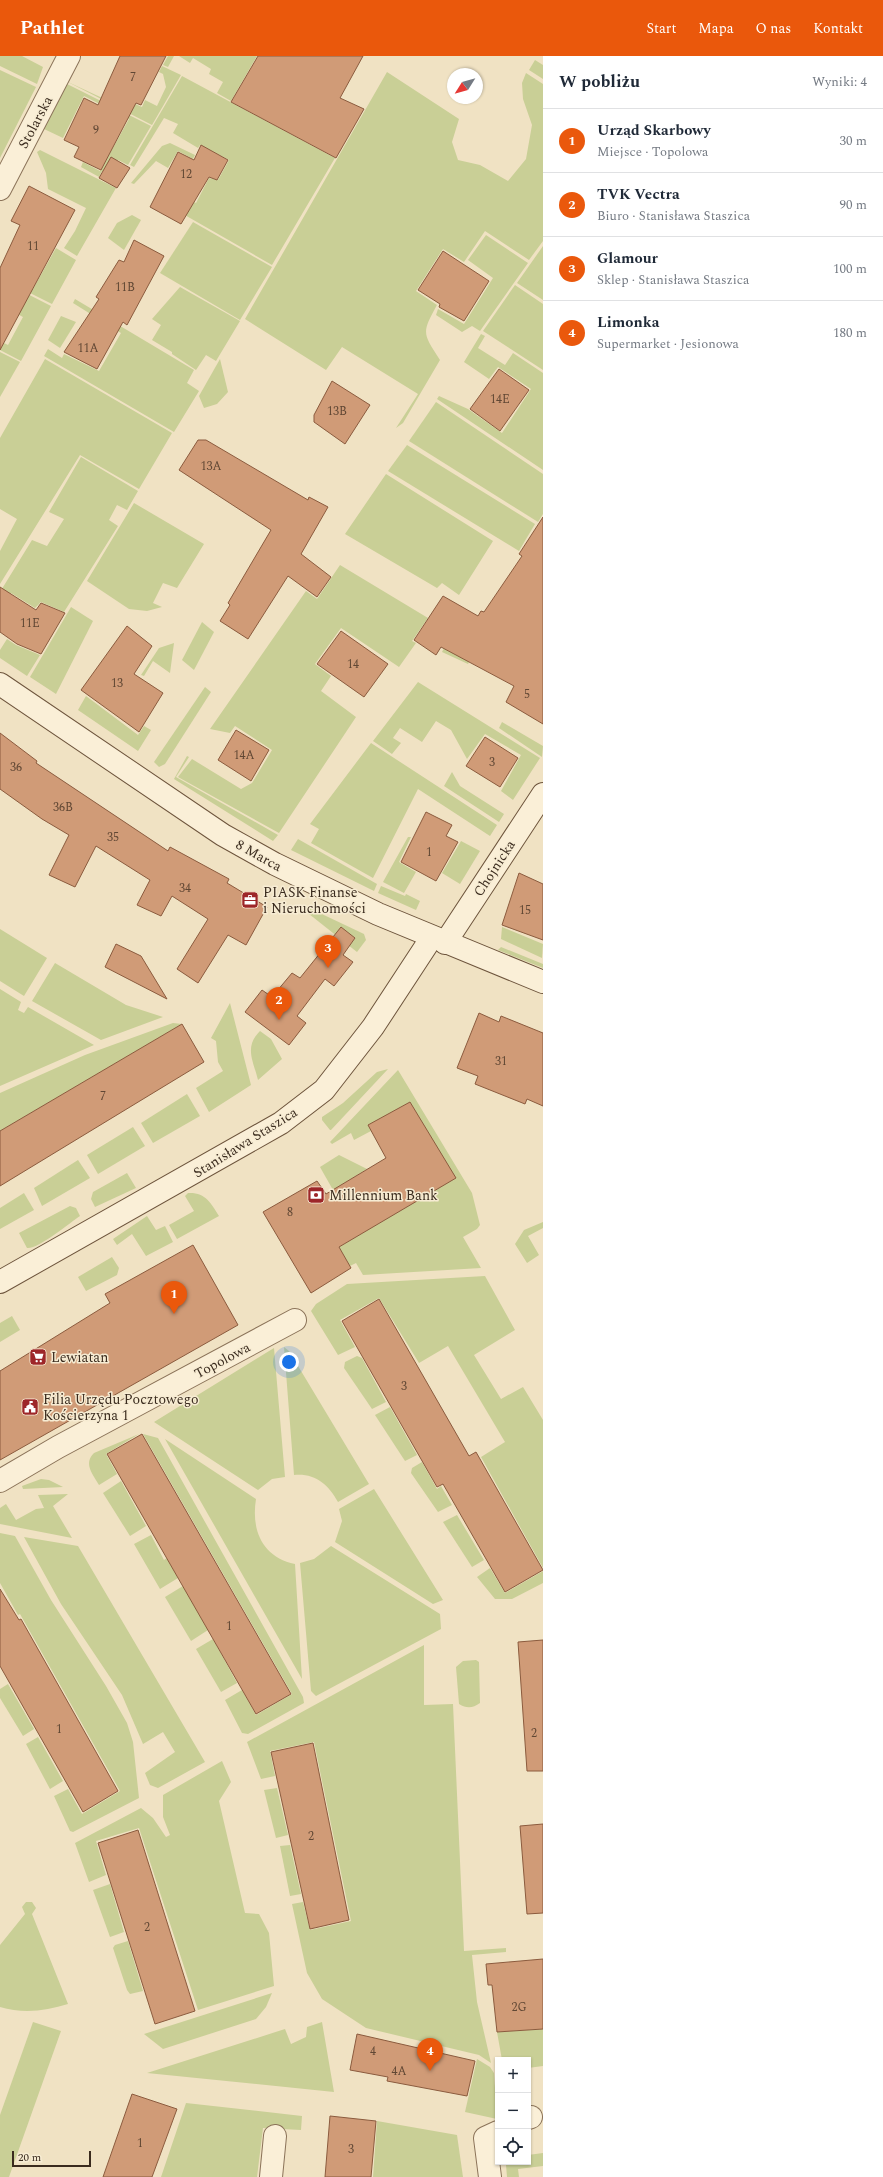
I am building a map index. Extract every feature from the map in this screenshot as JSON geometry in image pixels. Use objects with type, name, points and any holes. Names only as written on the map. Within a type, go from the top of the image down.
[{"type":"street","name":"Stolarska","points":[[0,189],[69,56]]},
{"type":"street","name":"8 Marca","points":[[0,684],[223,835],[309,882],[439,940],[543,982]]},
{"type":"street","name":"Chojnicka","points":[[439,940],[543,794]]},
{"type":"street","name":"Stanisława Staszica","points":[[0,1282],[281,1123],[324,1090],[439,940]]},
{"type":"street","name":"Topolowa","points":[[0,1481],[58,1447],[295,1320]]},
{"type":"street","points":[[490,2177],[485,2138],[495,2133]]},
{"type":"street","points":[[271,2177],[275,2136]]},
{"type":"green space","points":[[0,56],[22,56],[43,67],[37,84],[0,66]]},
{"type":"green space","points":[[168,56],[174,56],[168,67],[163,65]]},
{"type":"green space","points":[[179,56],[257,56],[231,101],[217,93],[223,82],[209,74],[211,69],[193,58],[190,63]]},
{"type":"green space","points":[[535,60],[543,65],[543,79],[529,70]]},
{"type":"green space","points":[[162,66],[181,75],[152,125],[66,81],[113,103],[117,96],[142,107],[145,100],[157,106],[166,87],[163,74],[159,72]]},
{"type":"green space","points":[[0,70],[36,87],[0,158]]},
{"type":"green space","points":[[387,72],[459,119],[452,142],[458,160],[480,165],[508,181],[526,159],[532,125],[523,99],[522,83],[526,73],[543,84],[543,241],[529,260],[485,231],[464,262],[443,249],[416,291],[437,305],[428,322],[426,333],[430,344],[440,360],[403,423],[396,428],[418,394],[342,347],[326,370],[245,319]]},
{"type":"green space","points":[[182,76],[335,158],[272,265],[169,206],[175,193],[196,203],[209,178],[218,180],[229,160],[200,145],[198,148],[173,133],[178,124],[164,118],[134,167],[130,165]]},
{"type":"green space","points":[[65,83],[151,126],[128,165],[118,160],[113,173],[102,171],[99,177],[81,167],[83,162],[100,171],[129,119],[84,96],[63,138],[44,129]]},
{"type":"green space","points":[[170,143],[195,155],[193,159],[178,151],[168,168],[156,161],[134,184],[131,183],[162,146]]},
{"type":"green space","points":[[40,150],[116,188],[77,256],[64,248],[75,231],[86,208],[48,189],[46,173],[37,152]]},
{"type":"green space","points":[[132,215],[141,220],[124,250],[108,238],[117,223]]},
{"type":"green space","points":[[193,222],[272,267],[240,320],[160,273]]},
{"type":"green space","points":[[486,235],[528,263],[480,331],[472,326],[462,332],[436,315],[438,309],[464,324],[493,278],[468,260]]},
{"type":"green space","points":[[543,246],[543,300],[517,283]]},
{"type":"green space","points":[[56,248],[76,260],[52,304],[0,278],[0,273],[33,289]]},
{"type":"green space","points":[[0,280],[51,306],[21,361],[0,350],[0,341],[8,345],[23,317],[0,305]]},
{"type":"green space","points":[[515,285],[543,304],[543,370],[483,331]]},
{"type":"green space","points":[[180,287],[240,321],[216,361],[206,355],[196,370],[172,354],[172,352],[152,340],[161,325],[152,319]]},
{"type":"green space","points":[[75,299],[194,370],[187,383],[199,391],[174,432],[44,356],[48,349],[62,358],[64,354],[99,371],[121,333],[73,303]]},
{"type":"green space","points":[[61,316],[76,322],[60,348],[48,340]]},
{"type":"green space","points":[[481,334],[485,336],[478,348],[505,365],[513,353],[543,373],[543,470],[437,399],[439,396],[468,409],[502,433],[531,389],[498,367],[489,379],[464,362]]},
{"type":"green space","points":[[0,352],[20,362],[0,397]]},
{"type":"green space","points":[[45,359],[172,433],[139,489],[80,455],[0,584],[0,551],[17,519],[0,509],[0,438]]},
{"type":"green space","points":[[220,359],[228,392],[217,404],[204,408],[199,396]]},
{"type":"green space","points":[[436,402],[543,474],[543,514],[538,522],[409,441]]},
{"type":"green space","points":[[407,445],[535,524],[519,551],[388,471]]},
{"type":"green space","points":[[81,457],[138,491],[127,510],[117,505],[109,520],[118,526],[64,612],[41,602],[35,608],[11,593],[0,608],[0,592],[32,540],[47,546],[64,519],[49,512]]},
{"type":"green space","points":[[386,474],[493,541],[459,595],[442,583],[437,588],[345,534]]},
{"type":"green space","points":[[134,503],[204,544],[177,588],[163,583],[153,603],[162,607],[147,611],[129,609],[87,581]]},
{"type":"green space","points":[[340,565],[428,618],[412,641],[416,643],[399,667],[341,628],[315,664],[331,676],[321,691],[356,717],[279,833],[178,777],[192,759],[241,789],[252,783],[272,750],[235,726],[230,733],[210,729],[306,591],[317,599]]},
{"type":"green space","points":[[71,607],[93,621],[56,694],[30,677]]},
{"type":"green space","points":[[202,622],[214,632],[194,670],[182,660]]},
{"type":"green space","points":[[452,633],[477,648],[468,664],[442,652]]},
{"type":"green space","points":[[7,639],[16,645],[40,655],[27,676],[0,658],[0,650]]},
{"type":"green space","points":[[174,643],[170,673],[153,661],[144,676],[141,675],[159,648]]},
{"type":"green space","points":[[418,682],[540,758],[513,800],[501,791],[521,755],[485,734],[467,759],[451,730],[436,721],[422,742],[400,728],[393,738],[401,743],[392,754],[373,741]]},
{"type":"green space","points":[[205,687],[211,692],[165,764],[159,767],[154,762]]},
{"type":"green space","points":[[86,696],[138,735],[144,726],[151,730],[138,751],[78,710]]},
{"type":"green space","points":[[502,722],[543,746],[542,757],[499,728]]},
{"type":"green space","points":[[371,743],[497,825],[490,836],[418,789],[373,878],[311,843],[319,829],[310,824]]},
{"type":"green space","points":[[187,756],[189,757],[176,777],[278,835],[273,841],[174,779]]},
{"type":"green space","points":[[452,772],[460,786],[504,814],[499,822],[444,786]]},
{"type":"green space","points":[[408,837],[411,837],[399,862],[416,872],[404,893],[383,882]]},
{"type":"green space","points":[[298,839],[377,884],[374,891],[291,850]]},
{"type":"green space","points":[[461,841],[480,851],[460,884],[442,873]]},
{"type":"green space","points":[[381,886],[405,896],[406,894],[420,901],[416,910],[378,893]]},
{"type":"green space","points":[[307,907],[364,934],[366,940],[357,952],[304,910]]},
{"type":"green space","points":[[502,927],[543,944],[542,958],[501,939]]},
{"type":"green space","points":[[0,929],[47,958],[24,996],[0,981]]},
{"type":"green space","points":[[501,947],[543,964],[543,968],[498,950]]},
{"type":"green space","points":[[55,963],[126,1005],[163,1017],[101,1040],[32,1001]]},
{"type":"green space","points":[[0,989],[21,1002],[18,1010],[24,1013],[28,1007],[94,1045],[0,1086]]},
{"type":"green space","points":[[230,1003],[251,1085],[209,1112],[196,1088],[223,1071],[218,1062],[216,1041],[211,1038]]},
{"type":"green space","points":[[173,1023],[182,1024],[0,1131],[0,1093],[85,1055]]},
{"type":"green space","points":[[260,1031],[271,1039],[282,1059],[258,1080],[252,1060],[251,1048],[255,1037]]},
{"type":"green space","points":[[388,1069],[330,1130],[322,1120],[322,1117],[343,1103],[377,1072]]},
{"type":"green space","points":[[398,1070],[472,1193],[480,1225],[477,1229],[463,1237],[481,1268],[363,1275],[356,1263],[350,1266],[339,1247],[455,1178],[410,1102],[369,1125],[371,1131],[354,1140],[351,1133],[332,1144],[330,1142]]},
{"type":"green space","points":[[187,1094],[200,1116],[153,1143],[141,1123]]},
{"type":"green space","points":[[133,1127],[145,1146],[98,1174],[87,1155]]},
{"type":"green space","points":[[339,1155],[367,1169],[333,1190],[320,1167]]},
{"type":"green space","points":[[78,1160],[90,1178],[42,1206],[34,1188]]},
{"type":"green space","points":[[127,1173],[136,1188],[95,1207],[91,1199],[93,1192]]},
{"type":"green space","points":[[24,1193],[34,1210],[0,1229],[0,1208]]},
{"type":"green space","points":[[188,1193],[203,1196],[207,1199],[219,1216],[177,1239],[169,1225],[194,1211],[185,1196]]},
{"type":"green space","points":[[70,1206],[76,1208],[80,1216],[38,1245],[27,1248],[19,1233]]},
{"type":"green space","points":[[147,1216],[156,1230],[165,1226],[173,1242],[146,1256],[132,1234],[117,1245],[113,1239]]},
{"type":"green space","points":[[543,1222],[543,1228],[528,1236],[539,1255],[527,1263],[515,1244],[524,1230]]},
{"type":"green space","points":[[112,1257],[119,1268],[117,1275],[86,1291],[78,1277]]},
{"type":"green space","points":[[485,1276],[515,1330],[474,1355],[501,1399],[523,1387],[543,1420],[543,1568],[481,1457],[505,1442],[448,1346],[419,1363],[379,1298],[340,1320],[355,1347],[338,1355],[311,1311],[316,1304],[347,1284]]},
{"type":"green space","points":[[12,1316],[20,1330],[0,1342],[0,1323]]},
{"type":"green space","points":[[284,1347],[289,1351],[369,1484],[338,1502],[330,1490],[320,1481],[308,1476],[294,1475]]},
{"type":"green space","points":[[274,1348],[285,1477],[272,1479],[258,1490],[154,1422]]},
{"type":"green space","points":[[357,1356],[362,1358],[386,1402],[372,1409],[344,1368],[345,1362]]},
{"type":"green space","points":[[390,1407],[417,1455],[405,1461],[375,1415]]},
{"type":"green space","points":[[139,1434],[106,1454],[117,1474],[99,1485],[89,1465],[89,1461],[94,1453]]},
{"type":"green space","points":[[143,1434],[158,1438],[303,1697],[304,1703],[248,1734],[242,1733],[225,1700],[242,1690],[256,1715],[292,1694]]},
{"type":"green space","points":[[165,1439],[256,1499],[255,1521],[261,1540],[267,1549],[274,1555],[295,1564],[302,1679]]},
{"type":"green space","points":[[422,1462],[437,1489],[441,1486],[452,1505],[438,1512],[411,1473],[412,1468]]},
{"type":"green space","points":[[41,1479],[49,1480],[63,1487],[23,1489],[22,1486]]},
{"type":"green space","points":[[121,1481],[146,1526],[130,1536],[103,1493]]},
{"type":"green space","points":[[374,1489],[443,1600],[433,1604],[335,1542],[342,1521],[339,1509]]},
{"type":"green space","points":[[68,1494],[53,1506],[72,1538],[0,1524],[0,1508],[6,1504],[16,1520],[36,1509],[44,1508],[38,1495]]},
{"type":"green space","points":[[457,1515],[484,1560],[472,1567],[443,1522]]},
{"type":"green space","points":[[0,1533],[15,1536],[51,1600],[106,1686],[127,1723],[133,1742],[139,1798],[73,1832],[70,1831],[54,1796],[68,1789],[82,1814],[120,1791],[20,1614],[18,1615],[0,1583]]},
{"type":"green space","points":[[151,1535],[164,1560],[167,1558],[178,1578],[160,1589],[134,1544]]},
{"type":"green space","points":[[24,1537],[78,1546],[205,1762],[158,1788],[150,1785],[145,1773],[175,1752],[163,1732],[143,1744],[122,1695],[61,1604]]},
{"type":"green space","points":[[331,1546],[440,1614],[441,1629],[316,1696],[311,1691],[300,1563],[314,1559]]},
{"type":"green space","points":[[490,1568],[505,1593],[543,1571],[543,1583],[512,1599],[495,1599],[477,1577]]},
{"type":"green space","points":[[183,1586],[208,1630],[191,1641],[165,1597]]},
{"type":"green space","points":[[213,1639],[237,1683],[221,1692],[196,1649]]},
{"type":"green space","points":[[424,1645],[424,1705],[453,1704],[464,1951],[506,1948],[506,1952],[472,1955],[477,2002],[491,2063],[479,2055],[366,2028],[322,1999],[307,1973],[292,1904],[303,1902],[310,1930],[351,1921],[314,1742],[270,1751],[275,1776],[261,1779],[247,1742]]},
{"type":"green space","points":[[476,1660],[479,1662],[480,1703],[472,1707],[465,1707],[459,1704],[456,1667],[463,1661]]},
{"type":"green space","points":[[8,1684],[34,1729],[23,1736],[0,1698],[0,1689]]},
{"type":"green space","points":[[38,1737],[63,1781],[50,1789],[26,1744]]},
{"type":"green space","points":[[222,1761],[231,1782],[219,1801],[245,1913],[259,1914],[269,1933],[274,1986],[198,2010],[139,1828],[96,1841],[106,1875],[89,1882],[75,1843],[141,1808],[153,1818],[166,1837],[170,1835],[163,1817],[163,1795]]},
{"type":"green space","points":[[277,1788],[288,1835],[276,1838],[264,1790]]},
{"type":"green space","points":[[290,1845],[301,1894],[290,1896],[280,1846]]},
{"type":"green space","points":[[110,1884],[124,1932],[110,1937],[93,1890]]},
{"type":"green space","points":[[26,1902],[32,1902],[36,1908],[32,1914],[68,2004],[34,2011],[0,2007],[0,1945],[25,1914],[22,1907]]},
{"type":"green space","points":[[128,1941],[143,1991],[130,1994],[127,1990],[113,1948],[115,1945]]},
{"type":"green space","points":[[272,1993],[266,2007],[256,2019],[163,2049],[144,2034]]},
{"type":"green space","points":[[33,2022],[61,2031],[9,2177],[0,2177],[0,2115]]},
{"type":"green space","points":[[322,2022],[334,2092],[147,2073],[285,2029],[291,2044],[306,2037],[307,2027]]},
{"type":"green space","points":[[543,2029],[543,2066],[531,2068],[531,2057],[501,2057],[497,2032]]},
{"type":"green space","points":[[477,2059],[490,2067],[494,2073],[495,2119],[465,2112]]},
{"type":"green space","points":[[186,2103],[302,2116],[301,2130],[263,2128],[257,2177],[161,2177]]},
{"type":"green space","points":[[377,2121],[457,2135],[463,2177],[373,2177]]},
{"type":"green space","points":[[543,2153],[543,2166],[518,2169],[519,2177],[507,2177],[506,2165],[531,2165],[531,2155]]},
{"type":"building","points":[[120,56],[166,56],[141,105],[136,103],[101,170],[74,157],[79,147],[64,140],[84,98],[98,105]]},
{"type":"building","points":[[258,56],[363,56],[340,98],[364,109],[336,158],[231,102]]},
{"type":"building","points":[[201,145],[228,160],[217,180],[209,177],[181,224],[150,207],[178,152],[194,160]]},
{"type":"building","points":[[111,157],[130,168],[117,188],[99,178]]},
{"type":"building","points":[[29,186],[75,210],[0,350],[0,268],[20,225],[11,221]]},
{"type":"building","points":[[134,240],[164,256],[127,325],[123,322],[97,369],[64,352],[99,299],[96,297],[119,260],[124,262]]},
{"type":"building","points":[[443,251],[489,281],[464,321],[439,307],[440,304],[418,290]]},
{"type":"building","points":[[499,369],[529,390],[500,431],[470,409]]},
{"type":"building","points":[[332,381],[370,405],[345,444],[314,422],[314,415]]},
{"type":"building","points":[[198,440],[206,440],[308,500],[309,497],[328,507],[301,554],[331,577],[317,597],[288,576],[248,639],[220,621],[230,605],[228,603],[271,530],[179,470]]},
{"type":"building","points":[[543,517],[543,724],[506,702],[514,686],[441,647],[436,655],[414,640],[443,596],[478,616],[481,611],[484,612],[522,556],[519,554]]},
{"type":"building","points":[[0,587],[36,610],[41,603],[65,613],[41,654],[17,644],[0,632]]},
{"type":"building","points":[[127,626],[152,646],[134,674],[163,693],[139,732],[81,690]]},
{"type":"building","points":[[341,631],[388,664],[364,697],[317,664]]},
{"type":"building","points":[[236,730],[269,750],[251,781],[218,760]]},
{"type":"building","points":[[0,733],[37,761],[36,763],[168,851],[170,847],[229,879],[227,883],[267,907],[246,945],[228,935],[198,983],[177,969],[208,919],[172,896],[161,916],[137,905],[150,880],[96,846],[75,887],[49,875],[69,835],[42,819],[0,789]]},
{"type":"building","points":[[485,737],[518,758],[500,787],[466,766]]},
{"type":"building","points":[[426,812],[452,825],[446,836],[458,842],[436,881],[401,862]]},
{"type":"building","points":[[519,873],[543,884],[543,940],[502,925]]},
{"type":"building","points":[[341,927],[355,938],[343,955],[353,962],[334,986],[325,979],[297,1016],[306,1023],[289,1045],[245,1012],[262,990],[272,997],[292,973],[300,978]]},
{"type":"building","points":[[116,944],[141,956],[167,999],[105,967]]},
{"type":"building","points":[[479,1013],[499,1022],[501,1016],[543,1033],[543,1106],[527,1099],[525,1104],[475,1084],[478,1076],[457,1068]]},
{"type":"building","points":[[182,1024],[204,1062],[0,1186],[0,1131]]},
{"type":"building","points":[[410,1102],[456,1178],[339,1247],[351,1268],[311,1293],[263,1212],[317,1181],[326,1194],[386,1158],[368,1125]]},
{"type":"building","points":[[193,1245],[238,1325],[0,1460],[0,1371],[110,1303],[105,1294]]},
{"type":"building","points":[[379,1299],[469,1456],[476,1452],[543,1570],[505,1592],[443,1484],[437,1487],[342,1321]]},
{"type":"building","points":[[142,1434],[291,1694],[256,1714],[107,1454]]},
{"type":"building","points":[[0,1589],[19,1620],[21,1619],[118,1791],[83,1812],[0,1666]]},
{"type":"building","points":[[543,1640],[543,1771],[527,1771],[518,1642]]},
{"type":"building","points":[[313,1743],[349,1920],[310,1929],[271,1752]]},
{"type":"building","points":[[543,1824],[543,1913],[527,1914],[520,1826]]},
{"type":"building","points":[[138,1830],[195,2011],[155,2024],[98,1843]]},
{"type":"building","points":[[543,1959],[543,2029],[497,2032],[492,1985],[488,1985],[486,1964]]},
{"type":"building","points":[[357,2034],[475,2061],[467,2096],[387,2081],[388,2077],[350,2070]]},
{"type":"building","points":[[132,2094],[177,2109],[152,2177],[103,2177]]},
{"type":"building","points":[[330,2116],[376,2121],[371,2177],[325,2177]]},
{"type":"place","name":"PIASK Finanse i Nieruchomości","points":[[250,900]]},
{"type":"place","name":"Glamour","points":[[328,968]]},
{"type":"place","name":"TVK Vectra","points":[[279,1020]]},
{"type":"place","name":"Millennium Bank","points":[[316,1195]]},
{"type":"place","name":"Urząd Skarbowy","points":[[174,1314]]},
{"type":"place","name":"Lewiatan","points":[[38,1357]]},
{"type":"place","name":"Filia Urzędu Pocztowego Kościerzyna 1","points":[[30,1407]]},
{"type":"place","name":"Limonka","points":[[430,2071]]}]
